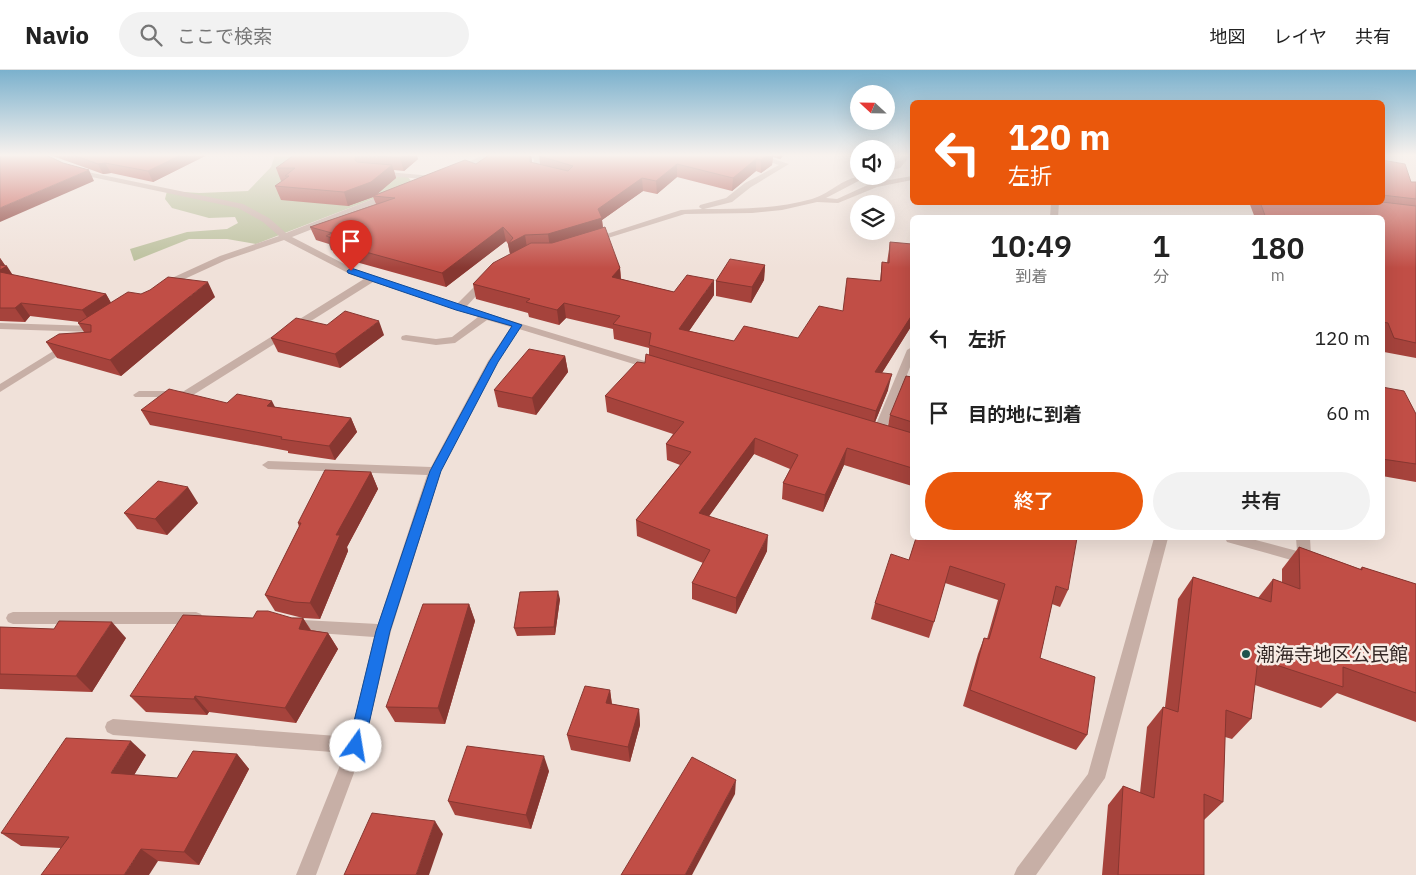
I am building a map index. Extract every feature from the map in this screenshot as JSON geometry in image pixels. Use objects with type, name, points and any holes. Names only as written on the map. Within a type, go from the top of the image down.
[{"type":"street","points":[[174,193],[240,206],[266,220],[285,237],[351,271],[459,308],[668,371]]},
{"type":"street","points":[[156,290],[223,258],[285,237],[396,193]]},
{"type":"street","points":[[583,243],[729,200],[738,193]]},
{"type":"street","points":[[816,200],[829,193]]},
{"type":"street","points":[[684,212],[752,211],[782,208],[816,200],[838,201],[858,193]]},
{"type":"street","points":[[459,308],[492,274]]},
{"type":"street","points":[[139,395],[186,395],[372,278]]},
{"type":"street","points":[[406,338],[436,342],[455,340],[485,316]]},
{"type":"street","points":[[306,875],[356,746],[383,631],[435,471],[494,362],[518,325]]},
{"type":"street","points":[[0,326],[96,326],[0,389]]},
{"type":"street","points":[[878,435],[910,355]]},
{"type":"street","points":[[268,465],[435,471]]},
{"type":"street","points":[[1024,875],[1096,778],[1160,540]]},
{"type":"street","points":[[1239,540],[1323,563]]},
{"type":"street","points":[[1302,540],[1304,558]]},
{"type":"street","points":[[14,618],[210,618]]},
{"type":"street","points":[[279,619],[303,626],[383,631]]},
{"type":"street","points":[[113,727],[356,746]]},
{"type":"green space","points":[[167,193],[390,193],[256,244],[227,239],[189,239],[134,261],[130,249],[187,232],[227,229],[238,223],[235,217],[209,218],[172,208],[165,199]]},
{"type":"building","points":[[0,193],[36,193],[0,208]]},
{"type":"building","points":[[382,193],[621,193],[598,209],[602,218],[548,234],[525,235],[508,244],[513,238],[503,227],[442,273],[333,243],[338,240],[326,236],[332,233],[310,227],[395,198],[373,196]]},
{"type":"building","points":[[1385,193],[1416,193],[1416,199],[1385,195]]},
{"type":"building","points":[[1385,202],[1416,206],[1416,343],[1394,338],[1388,323],[1385,322],[1385,215],[1265,215],[1261,205],[1385,205]]},
{"type":"building","points":[[605,227],[620,268],[612,277],[674,292],[687,275],[714,280],[679,329],[734,341],[744,326],[798,338],[819,306],[843,311],[847,278],[881,281],[882,262],[889,263],[890,242],[910,244],[910,318],[875,372],[892,374],[876,411],[649,345],[651,333],[613,324],[620,316],[564,303],[557,310],[526,302],[530,299],[473,284],[493,263],[531,243],[552,243]]},
{"type":"building","points":[[730,259],[765,265],[752,287],[716,281]]},
{"type":"building","points":[[0,265],[7,266],[0,270]]},
{"type":"building","points":[[0,272],[106,294],[82,310],[21,303],[15,308],[0,308]]},
{"type":"building","points":[[168,277],[208,282],[110,360],[46,342],[59,334],[91,332],[91,325],[78,323],[128,292],[141,294]]},
{"type":"building","points":[[345,311],[379,321],[335,354],[271,338],[296,318],[327,325]]},
{"type":"building","points":[[529,349],[565,356],[532,398],[494,390]]},
{"type":"building","points":[[646,354],[910,432],[910,467],[847,448],[825,495],[783,483],[798,455],[755,438],[699,513],[768,535],[736,598],[692,583],[710,550],[636,520],[691,452],[666,444],[684,422],[605,396],[637,362],[645,363]]},
{"type":"building","points":[[906,376],[910,377],[910,421],[890,415]]},
{"type":"building","points":[[1385,388],[1404,391],[1416,414],[1416,464],[1385,459]]},
{"type":"building","points":[[169,389],[227,403],[237,394],[272,401],[267,406],[351,418],[329,446],[281,439],[282,437],[141,410]]},
{"type":"building","points":[[325,470],[371,472],[336,535],[340,535],[310,603],[294,602],[265,595],[301,523],[298,523]]},
{"type":"building","points":[[158,481],[188,487],[155,519],[124,513]]},
{"type":"building","points":[[915,540],[1077,540],[1068,590],[1056,586],[1040,658],[1095,677],[1087,735],[970,690],[984,638],[989,639],[1005,584],[950,566],[934,622],[875,603],[891,554],[909,560]]},
{"type":"building","points":[[1299,547],[1362,570],[1362,567],[1416,584],[1416,693],[1343,667],[1343,687],[1258,659],[1251,719],[1226,710],[1223,802],[1204,794],[1204,875],[1118,875],[1123,786],[1154,798],[1163,707],[1178,712],[1193,577],[1271,602],[1273,579],[1300,589]]},
{"type":"building","points":[[558,591],[554,627],[514,628],[520,592]]},
{"type":"building","points":[[423,604],[469,604],[438,708],[386,707]]},
{"type":"building","points":[[257,611],[268,611],[292,618],[303,618],[299,629],[328,633],[285,708],[195,696],[194,699],[130,696],[183,615],[253,618]]},
{"type":"building","points":[[59,621],[112,622],[76,676],[0,674],[0,627],[54,629]]},
{"type":"building","points":[[585,686],[610,690],[606,703],[639,709],[628,747],[567,735]]},
{"type":"building","points":[[66,738],[131,741],[111,773],[177,778],[193,751],[237,754],[184,852],[141,849],[124,875],[41,875],[69,837],[1,833]]},
{"type":"building","points":[[467,746],[544,756],[526,815],[448,801]]},
{"type":"building","points":[[692,757],[736,780],[685,875],[621,875]]},
{"type":"building","points":[[372,813],[435,821],[416,875],[344,875]]},
{"type":"place","name":"潮海寺地区公民館","points":[[1246,654]]},
{"type":"route","points":[[351,271],[459,308],[518,325],[494,362],[435,471],[383,631],[356,746]]}]
